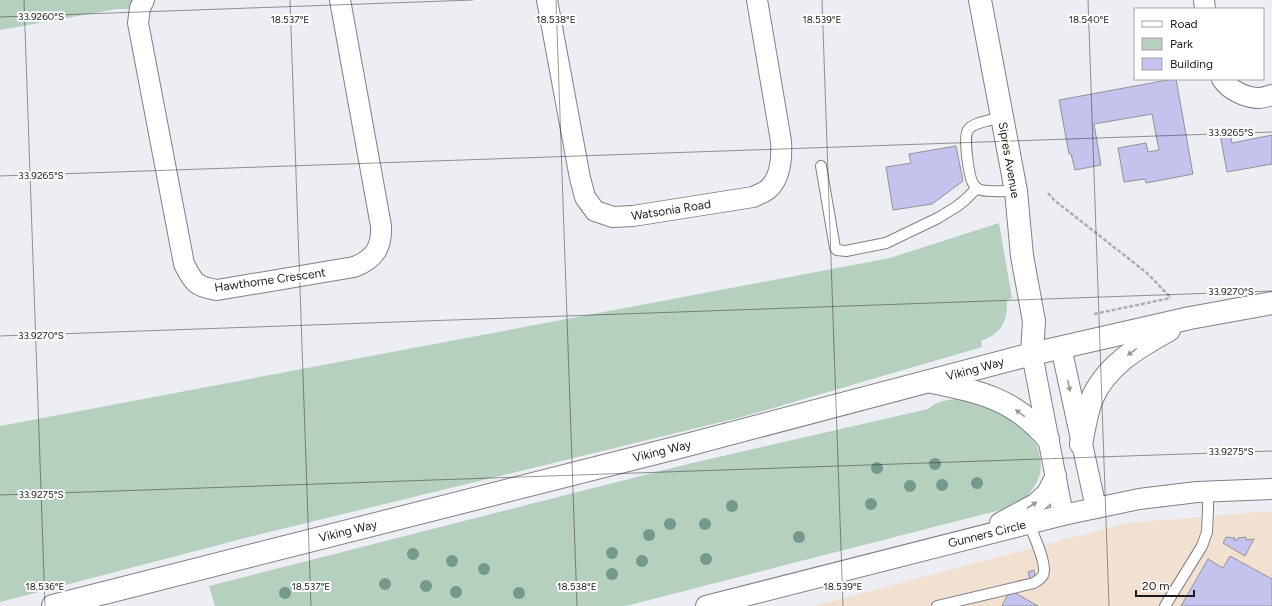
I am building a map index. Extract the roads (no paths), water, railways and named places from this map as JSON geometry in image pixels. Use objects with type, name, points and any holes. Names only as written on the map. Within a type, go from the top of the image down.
[{"type":"main road","name":"Sipres Avenue","points":[[980,0],[1016,191],[1022,256],[1034,321],[1032,354]]},
{"type":"main road","name":"Viking Way","points":[[53,606],[687,445],[1032,354],[1190,318],[1272,303]]},
{"type":"main road","points":[[1081,444],[1085,421],[1091,402],[1098,386],[1108,373],[1136,349],[1190,318]]},
{"type":"main road","points":[[1034,321],[1061,347]]},
{"type":"main road","points":[[926,382],[976,392],[1002,401],[1030,420],[1048,440]]},
{"type":"street","name":"Hawthorne Crescent","points":[[144,0],[140,8],[138,23],[184,264],[192,280],[205,288],[217,290],[354,267],[363,264],[370,259],[380,244],[382,226],[340,0]]},
{"type":"street","name":"Watsonia Road","points":[[547,0],[578,170],[585,198],[595,210],[613,217],[633,216],[753,197],[768,190],[778,176],[782,159],[781,141],[757,0]]},
{"type":"street","points":[[1222,80],[1225,85],[1240,94],[1259,98],[1272,95]]},
{"type":"street","points":[[1061,347],[1096,508]]},
{"type":"street","name":"Sipres Avenue","points":[[1032,354],[1063,515]]},
{"type":"street","points":[[974,538],[1035,504],[1047,493],[1056,476]]},
{"type":"street","name":"Gunners Circle","points":[[706,606],[1029,523],[1139,499],[1208,491],[1272,489]]},
{"type":"lane","points":[[1002,118],[974,124],[968,130],[965,144],[971,179],[974,186],[981,190],[1016,191]]},
{"type":"lane","points":[[821,166],[835,248],[841,251],[886,243],[900,237],[956,208],[977,188]]},
{"type":"lane","points":[[1165,606],[1202,546],[1207,532],[1208,491]]},
{"type":"lane","points":[[937,606],[1034,583],[1040,580],[1044,575],[1043,560],[1029,523]]}]
